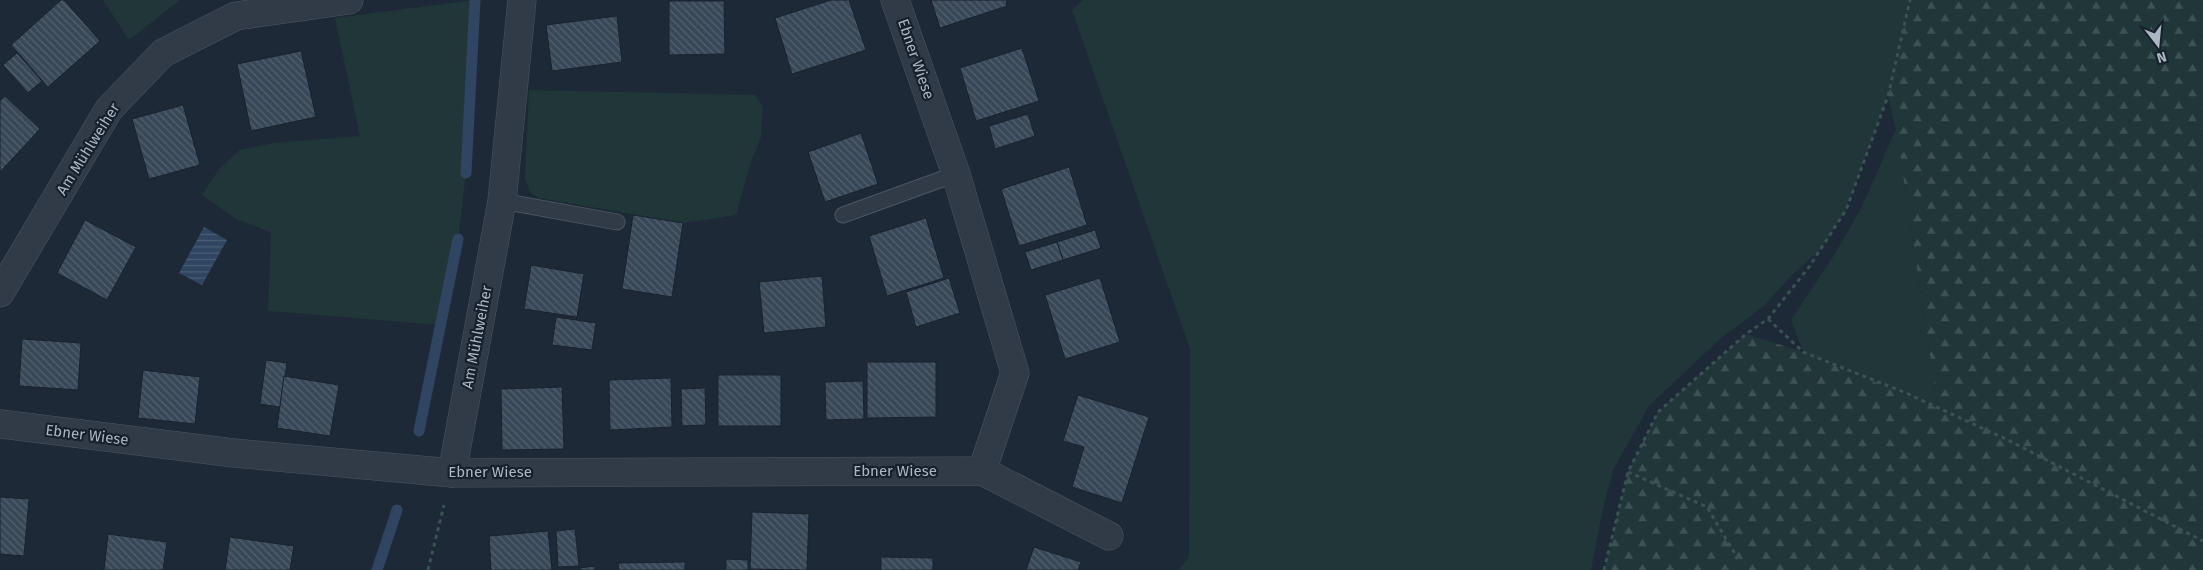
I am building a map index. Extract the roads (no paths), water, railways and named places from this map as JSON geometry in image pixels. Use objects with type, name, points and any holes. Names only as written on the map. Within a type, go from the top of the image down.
[{"type":"street","name":"Am Mühlweiher","points":[[0,293],[109,109],[163,53],[236,16],[349,0]]},
{"type":"street","name":"Am Mühlweiher","points":[[452,472],[502,201],[522,0]]},
{"type":"street","name":"Ebner Wiese","points":[[895,0],[956,174],[1015,373],[982,471]]},
{"type":"street","name":"Ebner Wiese","points":[[0,424],[234,453],[452,472],[982,471],[1109,536]]},
{"type":"lane","points":[[843,215],[956,174]]},
{"type":"lane","points":[[502,201],[617,222]]},
{"type":"water","points":[[204,227],[227,240],[202,285],[179,273]]},
{"type":"waterway","points":[[466,173],[475,0]]},
{"type":"waterway","points":[[419,431],[458,239]]},
{"type":"waterway","points":[[377,570],[397,510]]}]
